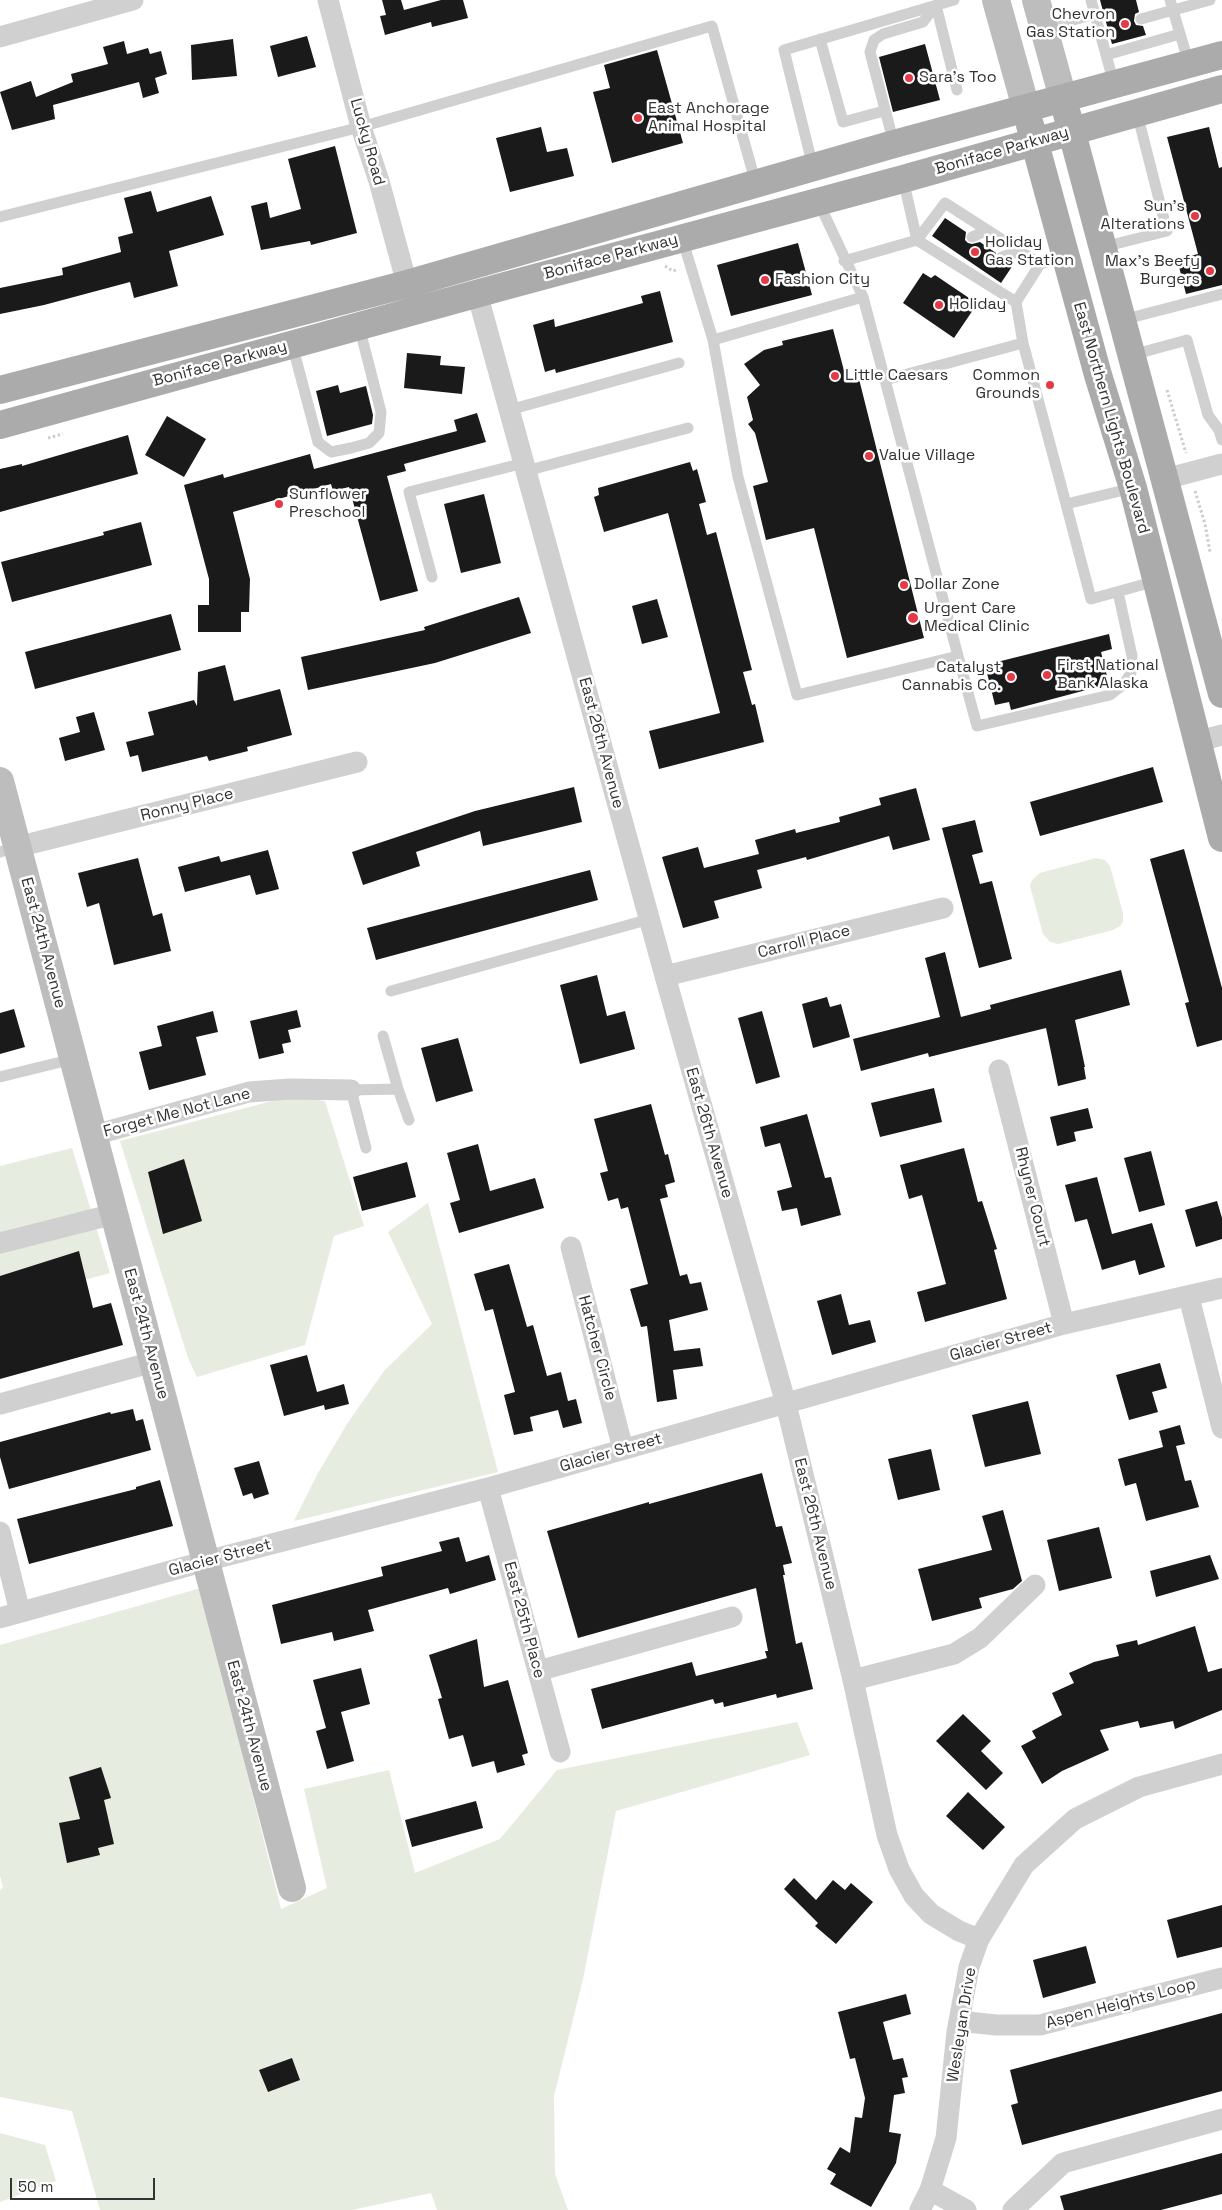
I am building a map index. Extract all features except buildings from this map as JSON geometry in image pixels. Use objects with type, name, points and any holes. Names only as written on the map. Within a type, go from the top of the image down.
[{"type":"main road","name":"Boniface Parkway","points":[[0,390],[407,284],[894,144],[1222,55]]},
{"type":"main road","name":"Boniface Parkway","points":[[0,426],[478,293],[903,179],[1222,89]]},
{"type":"main road","points":[[1063,98],[1222,694]]},
{"type":"main road","name":"East Northern Lights Boulevard","points":[[1026,108],[1098,375],[1132,488],[1156,581],[1209,738],[1222,838]]},
{"type":"main road","points":[[1132,488],[1146,496],[1168,536],[1185,555]]},
{"type":"street","points":[[0,37],[133,0]]},
{"type":"street","name":"Lucky Road","points":[[328,0],[361,126],[379,181],[407,284]]},
{"type":"street","name":"East Northern Lights Boulevard","points":[[996,0],[1026,108]]},
{"type":"street","points":[[1036,0],[1063,98]]},
{"type":"street","name":"East 26th Avenue","points":[[478,293],[665,976],[786,1404],[853,1680],[887,1835],[899,1869],[914,1896],[931,1914],[960,1931],[979,1939]]},
{"type":"street","points":[[1165,479],[1222,464]]},
{"type":"street","name":"Ronny Place","points":[[9,849],[357,762]]},
{"type":"street","name":"East 24th Avenue","points":[[0,781],[9,849],[73,1059],[94,1135],[292,1888]]},
{"type":"street","name":"Carroll Place","points":[[665,976],[943,908]]},
{"type":"street","name":"Rhyner Court","points":[[999,1070],[1064,1324]]},
{"type":"street","name":"Forget Me Not Lane","points":[[94,1135],[249,1092],[290,1089],[351,1090]]},
{"type":"street","points":[[0,1243],[114,1214]]},
{"type":"street","name":"Hatcher Circle","points":[[571,1247],[623,1449]]},
{"type":"street","name":"Glacier Street","points":[[10,1615],[206,1561],[488,1488],[1064,1324],[1222,1288]]},
{"type":"street","points":[[1189,1297],[1222,1428]]},
{"type":"street","points":[[0,1404],[153,1362]]},
{"type":"street","name":"East 25th Place","points":[[488,1488],[560,1752]]},
{"type":"street","points":[[0,1532],[10,1615]]},
{"type":"street","points":[[853,1680],[954,1654],[980,1638],[1035,1585]]},
{"type":"street","points":[[538,1671],[732,1617]]},
{"type":"street","name":"Wesleyan Drive","points":[[920,2210],[930,2190],[946,2138],[959,2022],[969,1967],[979,1939],[1024,1865],[1075,1819],[1139,1786],[1222,1764]]},
{"type":"street","name":"Aspen Heights Loop","points":[[959,2022],[996,2025],[1040,2025],[1222,1978]]},
{"type":"street","points":[[1013,2210],[1063,2163],[1222,2119]]},
{"type":"street","points":[[930,2190],[966,2210]]},
{"type":"lane","points":[[813,168],[784,50],[954,0]]},
{"type":"lane","points":[[1091,0],[1095,14],[1103,29],[1106,55],[1114,84]]},
{"type":"lane","points":[[1141,19],[1171,5],[1210,0]]},
{"type":"lane","points":[[1171,5],[1189,64]]},
{"type":"lane","points":[[936,6],[957,90]]},
{"type":"lane","points":[[894,144],[870,52],[874,40],[883,34],[923,22],[936,6]]},
{"type":"lane","points":[[1044,28],[1095,14]]},
{"type":"lane","points":[[0,217],[361,126],[712,26],[756,184]]},
{"type":"lane","points":[[1106,55],[1180,34]]},
{"type":"lane","points":[[820,39],[843,122],[884,111]]},
{"type":"lane","points":[[1103,248],[1167,231],[1137,113]]},
{"type":"lane","points":[[903,179],[918,240],[936,252],[974,270],[1016,302]]},
{"type":"lane","points":[[818,201],[844,261],[863,297],[977,726],[1110,695],[1124,684],[1131,673],[1132,656],[1118,592]]},
{"type":"lane","points":[[844,261],[918,240],[945,204],[1040,264]]},
{"type":"lane","points":[[972,237],[988,230]]},
{"type":"lane","points":[[682,238],[713,340],[738,477],[797,695],[958,656]]},
{"type":"lane","points":[[936,252],[948,246]]},
{"type":"lane","points":[[1002,257],[1020,250]]},
{"type":"lane","points":[[1066,256],[1040,264],[1016,302],[1023,343],[1091,599],[1156,581]]},
{"type":"lane","points":[[1122,320],[1222,294]]},
{"type":"lane","points":[[713,340],[863,297]]},
{"type":"lane","points":[[292,344],[318,442],[331,452],[351,448],[369,443],[379,433],[381,412],[359,326]]},
{"type":"lane","points":[[1132,355],[1187,340],[1208,415],[1219,430],[1222,440]]},
{"type":"lane","points":[[885,380],[1023,343]]},
{"type":"lane","points":[[509,410],[679,363]]},
{"type":"lane","points":[[432,577],[409,492],[525,467],[688,428]]},
{"type":"lane","points":[[1066,504],[1132,488]]},
{"type":"lane","points":[[391,991],[650,919]]},
{"type":"lane","points":[[383,1036],[409,1120]]},
{"type":"lane","points":[[0,1077],[73,1059]]},
{"type":"lane","points":[[366,1148],[351,1090],[398,1089]]},
{"type":"shaded area","points":[[1096,858],[1105,860],[1110,866],[1123,913],[1123,922],[1113,930],[1058,944],[1050,942],[1043,934],[1030,886],[1032,880],[1040,873]]},
{"type":"shaded area","points":[[291,1096],[325,1101],[364,1226],[334,1236],[305,1345],[197,1377],[188,1358],[120,1141]]},
{"type":"shaded area","points":[[72,1148],[110,1273],[0,1303],[0,1166]]},
{"type":"shaded area","points":[[428,1203],[498,1472],[294,1521],[318,1473],[347,1424],[384,1371],[432,1324],[388,1232]]},
{"type":"shaded area","points":[[201,1588],[281,1909],[327,1888],[304,1789],[389,1770],[415,1873],[500,1839],[557,1770],[797,1722],[810,1755],[616,1811],[583,1979],[554,2096],[555,2174],[568,2210],[437,2210],[431,2193],[352,2210],[100,2210],[72,2111],[0,2097],[0,1890],[3,1887],[0,1876],[0,1645]]},
{"type":"shaded area","points":[[0,2133],[45,2145],[56,2181],[0,2202]]},
{"type":"place","name":"Chevron Gas Station","points":[[1125,24]]},
{"type":"place","name":"Sara's Too","points":[[909,78]]},
{"type":"place","name":"East Anchorage Animal Hospital","points":[[638,118]]},
{"type":"place","name":"Sun's Alterations","points":[[1195,216]]},
{"type":"place","name":"Holiday Gas Station","points":[[975,252]]},
{"type":"place","name":"Max's Beefy Burgers","points":[[1210,271]]},
{"type":"place","name":"Fashion City","points":[[765,280]]},
{"type":"place","name":"Holiday","points":[[939,305]]},
{"type":"place","name":"Little Caesars","points":[[835,376]]},
{"type":"place","name":"Common Grounds","points":[[1050,385]]},
{"type":"place","name":"Value Village","points":[[869,456]]},
{"type":"place","name":"Sunflower Preschool","points":[[279,504]]},
{"type":"place","name":"Dollar Zone","points":[[904,585]]},
{"type":"place","name":"Urgent Care Medical Clinic","points":[[913,618]]},
{"type":"place","name":"First National Bank Alaska","points":[[1047,675]]},
{"type":"place","name":"Catalyst Cannabis Co.","points":[[1011,677]]}]
